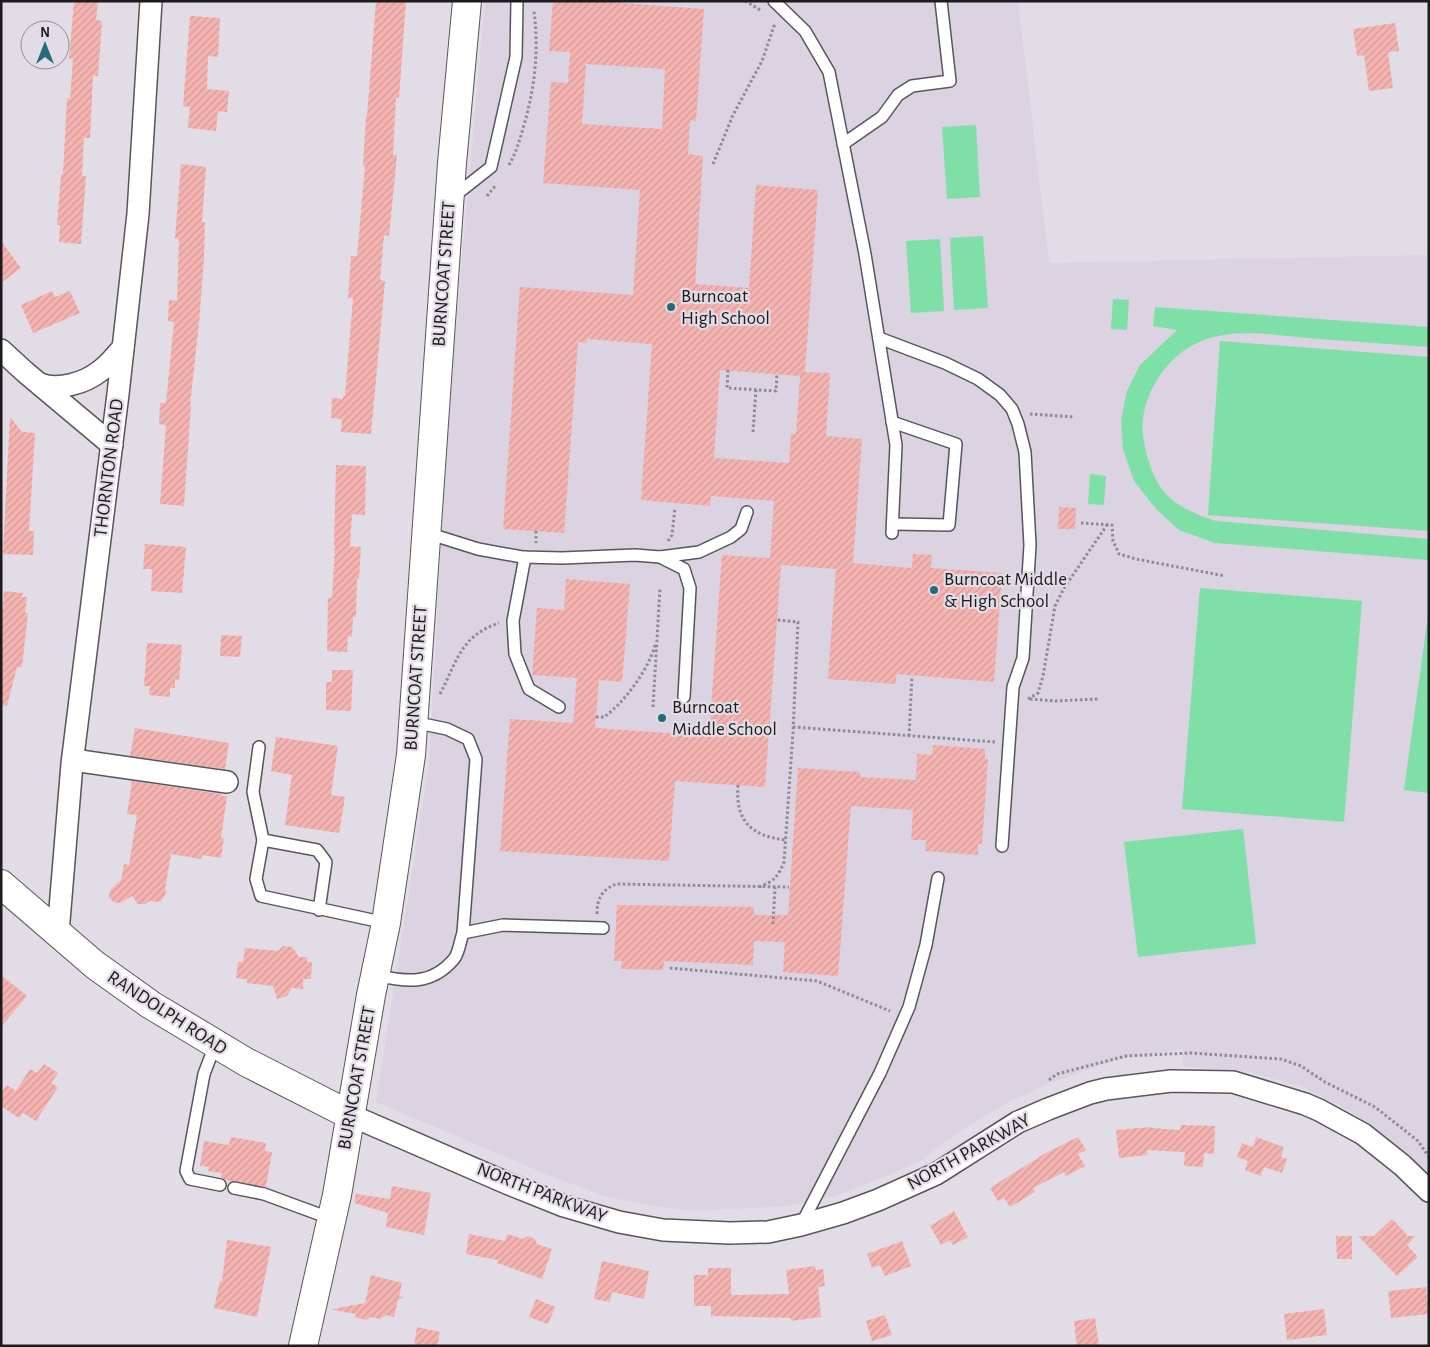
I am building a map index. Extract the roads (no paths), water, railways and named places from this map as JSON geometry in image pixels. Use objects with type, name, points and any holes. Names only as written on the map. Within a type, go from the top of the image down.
[{"type":"main road","name":"BURNCOAT STREET","points":[[303,1346],[332,1219],[386,923],[411,754],[450,199],[467,1]]},
{"type":"main road","name":"RANDOLPH ROAD","points":[[1,884],[94,965],[151,1005],[215,1045],[350,1115]]},
{"type":"street","name":"THORNTON ROAD","points":[[58,933],[73,760],[138,214],[151,1]]},
{"type":"street","points":[[40,384],[48,387],[61,386],[88,379],[103,369],[123,348]]},
{"type":"street","points":[[1,350],[112,445]]},
{"type":"street","points":[[73,760],[227,782]]},
{"type":"street","name":"NORTH PARKWAY","points":[[350,1115],[564,1206],[619,1222],[662,1230],[730,1233],[768,1232],[843,1213],[923,1180],[962,1159],[1018,1122],[1056,1105],[1106,1089],[1171,1081],[1233,1082],[1319,1110],[1362,1134],[1402,1165],[1429,1192]]},
{"type":"lane","points":[[450,199],[491,167],[516,57],[518,1]]},
{"type":"lane","points":[[774,1],[805,31],[829,72],[865,254],[879,338],[892,422],[896,445],[892,529],[949,526],[956,444],[892,422]]},
{"type":"lane","points":[[843,144],[882,117],[898,96],[912,86],[950,81],[942,1]]},
{"type":"lane","points":[[879,338],[946,363],[978,379],[1000,395],[1012,409],[1025,452],[1030,545],[1023,658],[1013,687],[1002,846]]},
{"type":"lane","points":[[426,532],[478,549],[525,557],[562,558],[635,555],[660,557],[699,552],[730,537],[741,528],[747,512]]},
{"type":"lane","points":[[525,557],[513,621],[515,654],[529,689],[560,707]]},
{"type":"lane","points":[[660,557],[684,569],[690,588],[684,697]]},
{"type":"lane","points":[[375,975],[403,981],[431,978],[455,958],[463,933],[476,759],[468,739],[447,729],[413,722]]},
{"type":"lane","points":[[259,748],[253,792],[263,840],[256,879],[261,896],[386,923]]},
{"type":"lane","points":[[263,840],[317,850],[326,862],[319,910]]},
{"type":"lane","points":[[801,1225],[880,1074],[904,1017],[926,945],[938,878]]},
{"type":"lane","points":[[463,933],[503,925],[600,927]]},
{"type":"lane","points":[[215,1045],[204,1074],[186,1171],[190,1179],[220,1185]]},
{"type":"lane","points":[[234,1188],[264,1194],[332,1219]]},
{"type":"place","name":"Burncoat High School","points":[[671,307]]},
{"type":"place","name":"Burncoat Middle & High School","points":[[934,590]]},
{"type":"place","name":"Burncoat Middle School","points":[[662,718]]}]
